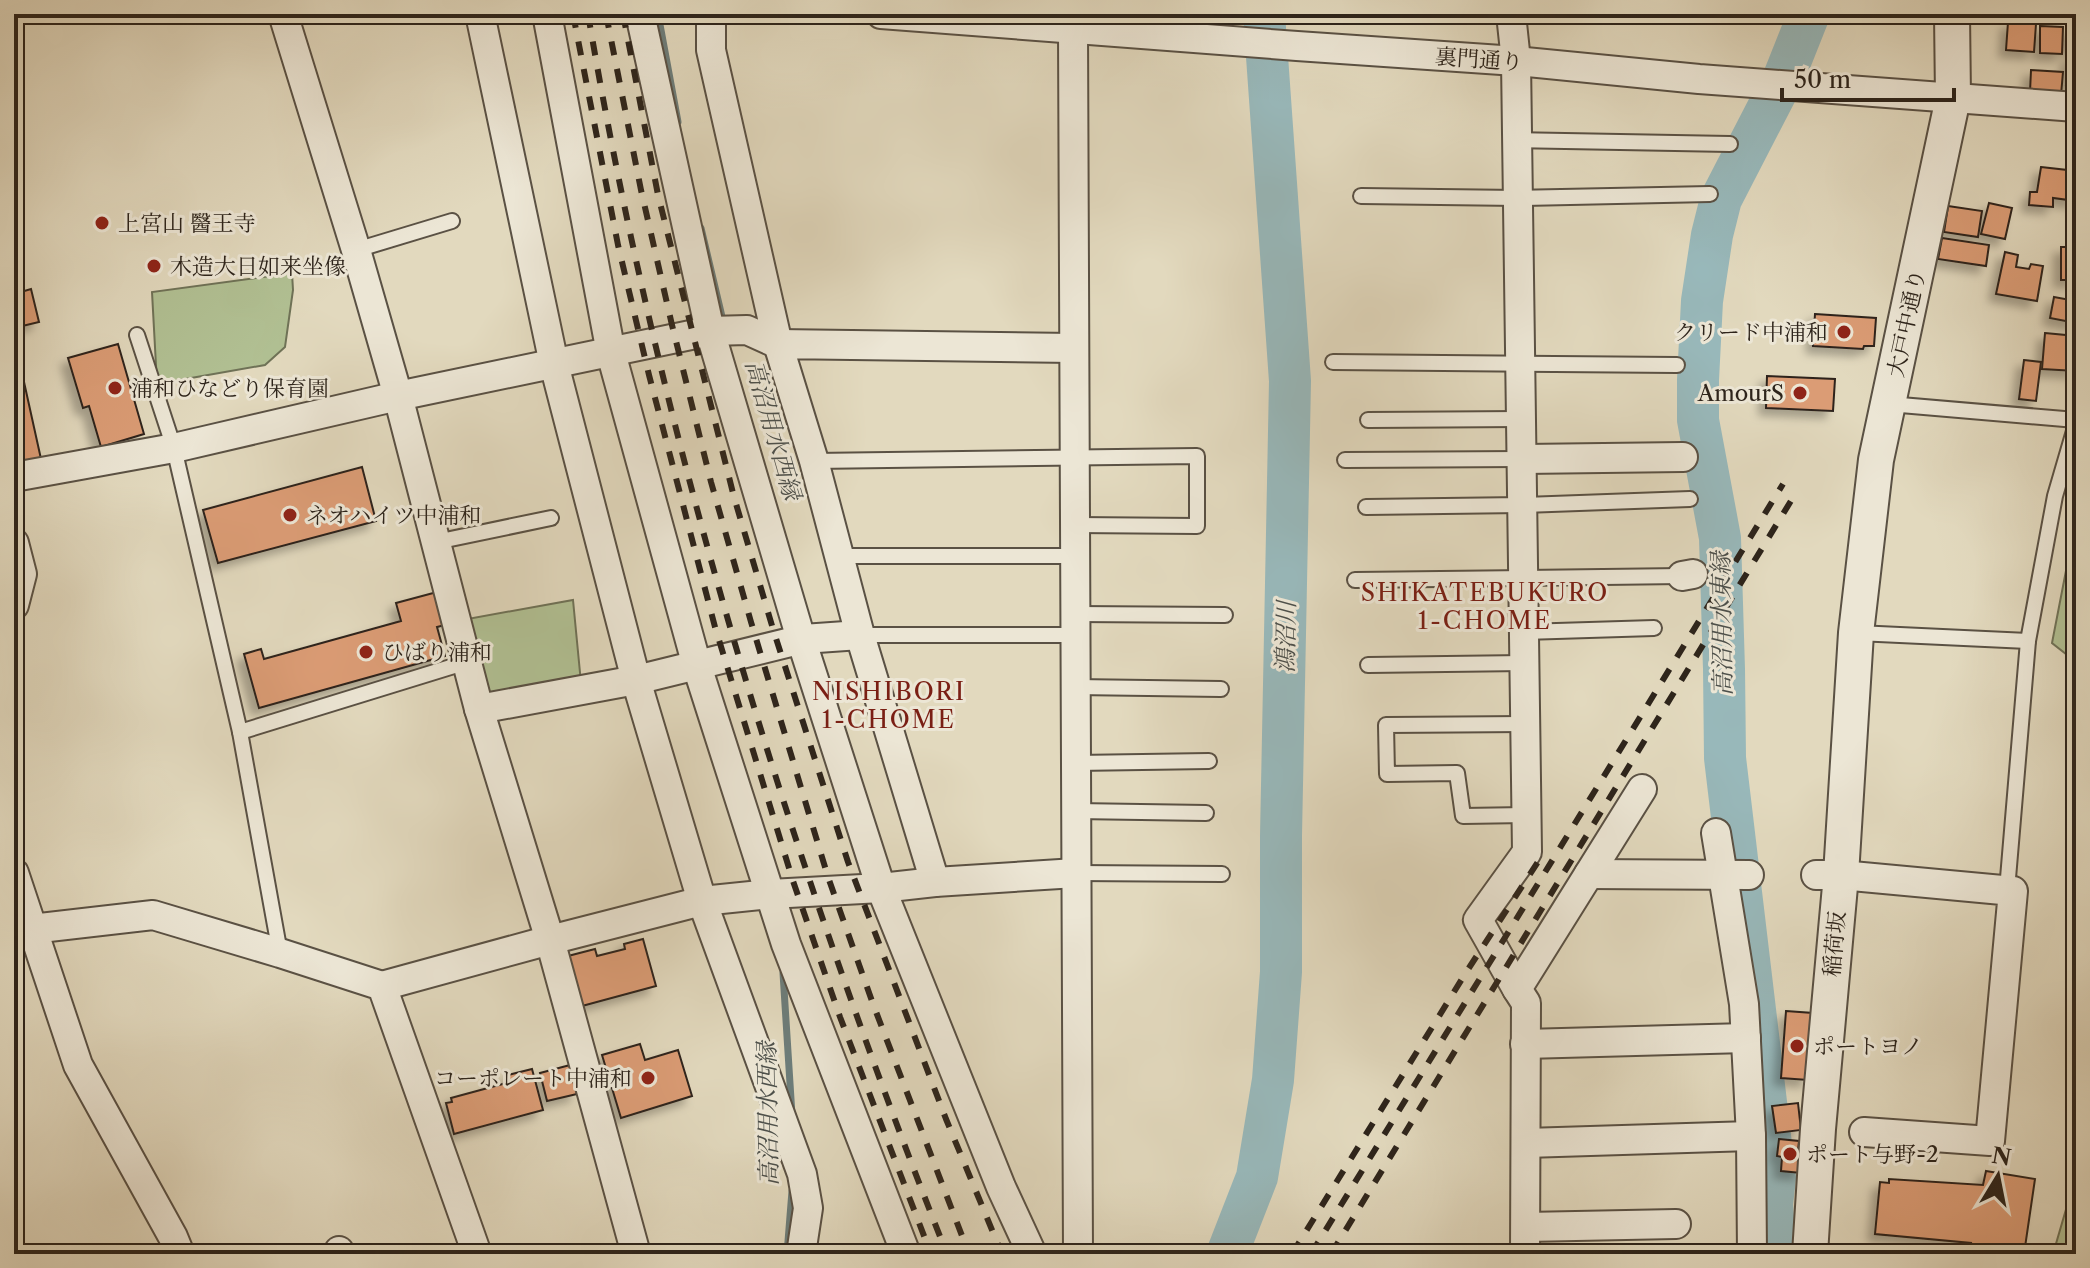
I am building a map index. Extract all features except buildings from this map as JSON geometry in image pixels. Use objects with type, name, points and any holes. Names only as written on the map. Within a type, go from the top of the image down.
[{"type":"street","points":[[283,14],[398,396],[479,709],[550,940],[636,1254]]},
{"type":"street","points":[[480,14],[554,364],[636,680],[702,901],[802,1174],[808,1208],[801,1254]]},
{"type":"street","points":[[547,14],[611,353],[697,666],[786,944],[906,1254]]},
{"type":"street","points":[[640,14],[713,330],[810,639],[881,888],[1001,1187],[1032,1254]]},
{"type":"street","points":[[711,14],[711,50],[778,344],[814,461],[860,635],[935,882]]},
{"type":"street","name":"裏門通り","points":[[881,14],[1516,61],[1699,79],[2076,107]]},
{"type":"street","points":[[1511,14],[1516,61],[1527,852],[1478,920],[1526,1003],[1526,1240],[1676,1224]]},
{"type":"street","name":"大戸中通り","points":[[1856,633],[1876,460],[1953,98],[1952,14]]},
{"type":"street","points":[[1073,30],[1078,1254]]},
{"type":"street","points":[[14,477],[174,448],[398,396],[713,330],[747,330],[778,344],[1074,348]]},
{"type":"street","points":[[1521,459],[1683,457]]},
{"type":"street","points":[[14,543],[22,574],[14,605]]},
{"type":"street","name":"稲荷坂","points":[[1810,1254],[1828,875],[1856,633]]},
{"type":"street","points":[[479,709],[636,680],[810,639],[860,635]]},
{"type":"street","points":[[1517,989],[1642,789]]},
{"type":"street","points":[[1716,833],[1734,875],[1751,1136],[1752,1254]]},
{"type":"street","points":[[14,873],[23,930],[78,1065],[180,1254]]},
{"type":"street","points":[[23,930],[153,915],[382,986],[702,901],[1076,873]]},
{"type":"street","points":[[1589,874],[1734,875]]},
{"type":"street","points":[[1828,875],[2013,891],[1990,1141],[1864,1132]]},
{"type":"street","points":[[382,986],[477,1254]]},
{"type":"street","points":[[1525,1044],[1746,1038]]},
{"type":"street","points":[[1526,1143],[1751,1136]]},
{"type":"lane","points":[[1517,140],[1730,144]]},
{"type":"lane","points":[[1361,196],[1518,198],[1710,194]]},
{"type":"lane","points":[[356,250],[452,221]]},
{"type":"lane","points":[[137,335],[174,448],[240,732],[280,953]]},
{"type":"lane","points":[[1333,362],[1677,365]]},
{"type":"lane","points":[[1889,404],[2076,422],[2055,496],[2028,641],[2007,890]]},
{"type":"lane","points":[[1368,420],[1521,419]]},
{"type":"lane","points":[[814,461],[1197,456],[1197,526],[1075,525]]},
{"type":"lane","points":[[1345,460],[1521,459]]},
{"type":"lane","points":[[1366,507],[1690,499]]},
{"type":"lane","points":[[436,542],[551,518]]},
{"type":"lane","points":[[839,556],[1075,556]]},
{"type":"lane","points":[[1355,580],[1688,575]]},
{"type":"lane","points":[[860,635],[1225,615]]},
{"type":"lane","points":[[1524,632],[1654,628]]},
{"type":"lane","points":[[1856,633],[2028,641]]},
{"type":"lane","points":[[240,732],[467,662]]},
{"type":"lane","points":[[1368,665],[1524,663]]},
{"type":"lane","points":[[1075,687],[1221,689]]},
{"type":"lane","points":[[1525,724],[1386,725],[1387,774],[1457,773],[1463,816],[1526,815]]},
{"type":"lane","points":[[1076,763],[1209,761]]},
{"type":"lane","points":[[1076,811],[1206,813]]},
{"type":"lane","points":[[1076,873],[1222,874]]},
{"type":"green space","points":[[292,273],[293,290],[285,347],[265,365],[157,384],[152,292]]},
{"type":"green space","points":[[2076,519],[2076,662],[2052,643]]},
{"type":"green space","points":[[573,600],[581,683],[479,709],[462,620]]},
{"type":"green space","points":[[2076,1175],[2076,1254],[2053,1254]]},
{"type":"waterway","name":"高沼用水西縁","points":[[658,14],[678,122]]},
{"type":"waterway","name":"鴻沼川","points":[[1227,1254],[1257,1177],[1273,1080],[1281,972],[1290,381],[1264,14]]},
{"type":"waterway","name":"高沼用水東縁","points":[[1776,1254],[1772,1204],[1775,1178],[1725,758],[1720,538],[1698,420],[1698,380],[1702,301],[1721,199],[1784,77],[1809,14]]},
{"type":"waterway","name":"高沼用水西縁","points":[[701,228],[724,325]]},
{"type":"waterway","name":"高沼用水西縁","points":[[783,973],[792,1115]]},
{"type":"waterway","name":"高沼用水西縁","points":[[787,1254],[792,1191]]},
{"type":"railway","points":[[573,14],[618,245],[715,627],[793,881],[840,1017],[931,1254]]},
{"type":"railway","points":[[588,14],[652,331],[691,488],[735,643],[834,951],[947,1254]]},
{"type":"railway","points":[[606,14],[672,325],[711,482],[751,622],[828,877],[969,1254]]},
{"type":"railway","points":[[623,14],[658,195],[734,497],[773,629],[848,862],[946,1119],[1002,1254]]},
{"type":"railway","points":[[1311,1254],[1783,484]]},
{"type":"railway","points":[[1331,1254],[1797,491]]},
{"type":"railway","points":[[1292,1254],[1545,851]]},
{"type":"place","name":"上宮山 醫王寺","points":[[102,223]]},
{"type":"place","name":"木造大日如来坐像","points":[[154,266]]},
{"type":"place","name":"クリード中浦和","points":[[1844,332]]},
{"type":"place","name":"浦和ひなどり保育園","points":[[115,388]]},
{"type":"place","name":"AmourS","points":[[1800,393]]},
{"type":"place","name":"ネオハイツ中浦和","points":[[290,515]]},
{"type":"place","name":"ひばり浦和","points":[[366,652]]},
{"type":"place","name":"ポートヨノ","points":[[1797,1046]]},
{"type":"place","name":"コーポレート中浦和","points":[[648,1078]]},
{"type":"place","name":"ポート与野-2","points":[[1790,1154]]},
{"type":"district","name":"SHIKATEBUKURO 1-CHOME","points":[[1485,607]]},
{"type":"district","name":"NISHIBORI 1-CHOME","points":[[889,706]]}]
